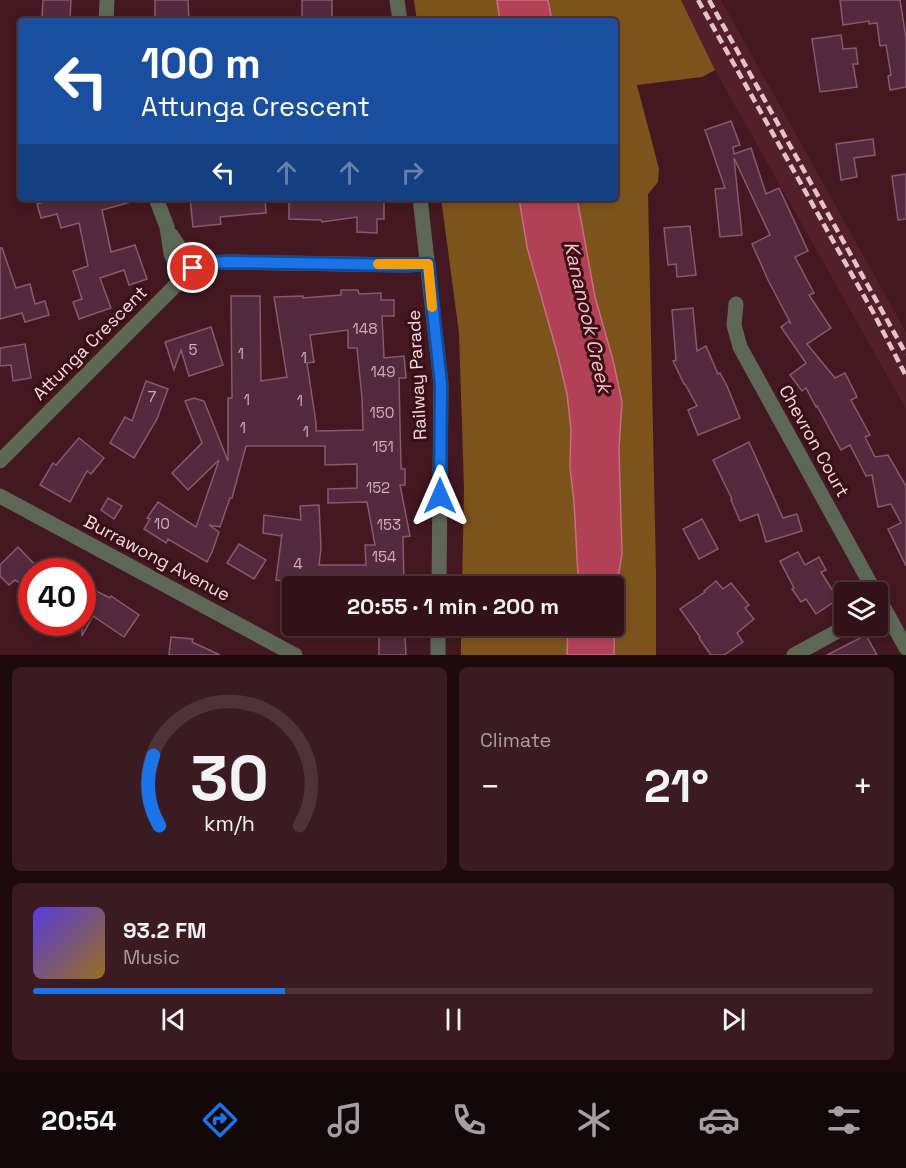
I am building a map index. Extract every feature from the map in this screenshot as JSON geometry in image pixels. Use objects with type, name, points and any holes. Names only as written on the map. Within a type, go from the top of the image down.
[{"type":"street","points":[[106,0],[106,18]]},
{"type":"street","points":[[397,0],[400,18]]},
{"type":"street","points":[[157,201],[188,273],[196,265],[228,262],[428,264]]},
{"type":"street","name":"Railway Parade","points":[[420,201],[441,384],[439,576]]},
{"type":"street","name":"Attunga Crescent","points":[[3,452],[188,273]]},
{"type":"street","name":"Chevron Court","points":[[736,304],[734,325],[740,347],[868,582]]},
{"type":"street","name":"Burrawong Avenue","points":[[0,496],[295,655]]},
{"type":"street","name":"Chevron Court","points":[[888,618],[906,648]]},
{"type":"street","points":[[794,655],[834,633]]},
{"type":"street","points":[[438,636],[438,655]]},
{"type":"shaded area","points":[[414,0],[497,0],[500,18],[417,18]]},
{"type":"shaded area","points":[[548,0],[681,0],[715,70],[702,77],[637,85],[659,169],[658,182],[648,194],[656,655],[614,655],[614,636],[624,636],[624,576],[618,576],[622,554],[619,448],[622,402],[595,297],[578,201],[618,201],[618,18],[551,18]]},
{"type":"shaded area","points":[[681,0],[721,0],[906,332],[906,409],[715,70]]},
{"type":"shaded area","points":[[441,201],[520,201],[537,285],[567,394],[571,429],[570,467],[578,576],[462,576],[464,488],[459,333]]},
{"type":"shaded area","points":[[461,636],[568,636],[567,655],[461,655]]},
{"type":"water","points":[[497,0],[548,0],[551,18],[500,18]]},
{"type":"water","name":"Kananook Creek","points":[[519,201],[578,201],[595,297],[622,402],[619,448],[622,554],[618,576],[578,576],[570,467],[571,429],[567,394],[527,247]]},
{"type":"water","points":[[568,636],[614,636],[614,655],[567,655]]},
{"type":"building","points":[[43,0],[71,0],[70,18],[42,17]]},
{"type":"building","points":[[155,0],[188,0],[189,18],[155,18]]},
{"type":"building","points":[[302,0],[332,0],[332,18],[302,18]]},
{"type":"building","points":[[840,0],[900,0],[906,38],[906,87],[890,90],[888,76],[891,75],[886,45],[880,46],[877,23],[869,24],[869,21],[843,25]]},
{"type":"building","points":[[841,35],[843,49],[856,48],[858,64],[853,64],[857,87],[820,92],[812,39]]},
{"type":"building","points":[[731,121],[740,145],[733,147],[734,154],[751,148],[766,194],[779,188],[808,251],[795,257],[814,293],[809,295],[831,328],[807,344],[835,378],[845,373],[857,397],[851,400],[870,435],[865,437],[875,457],[888,455],[906,486],[906,566],[888,529],[901,523],[891,504],[878,507],[872,475],[866,476],[850,445],[841,450],[806,388],[802,391],[790,375],[806,363],[781,327],[789,321],[791,324],[752,244],[770,235],[734,158],[742,235],[720,237],[715,189],[725,188],[705,130]]},
{"type":"building","points":[[873,139],[875,155],[854,158],[857,177],[841,180],[836,144]]},
{"type":"building","points":[[906,174],[906,219],[898,220],[892,176]]},
{"type":"building","points":[[48,201],[131,201],[102,210],[111,252],[135,245],[147,279],[129,285],[124,270],[100,278],[111,308],[79,319],[73,302],[82,299],[73,271],[88,266],[79,223],[61,228],[57,214],[41,218],[37,204]]},
{"type":"building","points":[[190,201],[265,201],[266,213],[220,217],[221,224],[193,227]]},
{"type":"building","points":[[289,201],[384,201],[384,219],[377,219],[377,233],[357,232],[357,217],[322,222],[321,220],[289,219]]},
{"type":"building","points":[[690,226],[696,275],[677,277],[676,264],[668,265],[664,228]]},
{"type":"building","points":[[0,248],[2,248],[16,288],[30,284],[35,304],[45,301],[49,315],[25,322],[22,313],[0,319]]},
{"type":"building","points":[[341,290],[358,290],[359,294],[381,293],[381,300],[394,300],[394,316],[382,316],[384,358],[404,356],[406,378],[399,378],[401,469],[405,469],[405,485],[400,485],[410,536],[403,537],[404,576],[282,576],[282,581],[276,580],[282,534],[281,536],[263,533],[264,515],[301,520],[300,506],[319,505],[321,548],[319,565],[366,565],[365,545],[375,545],[367,502],[328,503],[328,489],[357,488],[357,464],[325,465],[325,446],[246,446],[232,498],[230,498],[220,527],[209,525],[219,532],[207,562],[168,539],[166,543],[144,529],[150,519],[147,518],[158,502],[196,527],[219,460],[188,490],[172,473],[202,443],[185,401],[194,398],[204,401],[228,461],[228,398],[232,398],[231,296],[260,296],[261,381],[287,377],[274,297],[303,296],[303,298],[341,295]],"holes":[[[348,330],[348,348],[357,348],[363,430],[316,431],[307,363],[314,362],[310,335]]]},
{"type":"building","points":[[693,308],[697,351],[706,346],[718,374],[720,373],[727,386],[740,418],[698,435],[688,410],[697,406],[673,361],[676,360],[672,310]]},
{"type":"building","points":[[211,327],[223,365],[189,376],[181,350],[174,370],[165,342]]},
{"type":"building","points":[[25,344],[31,378],[13,381],[11,365],[0,366],[0,348]]},
{"type":"building","points":[[146,381],[168,389],[157,419],[134,458],[110,443],[125,417],[132,421]]},
{"type":"building","points":[[79,438],[104,458],[91,474],[87,471],[70,502],[40,485],[53,463],[56,465]]},
{"type":"building","points":[[749,442],[783,518],[797,514],[802,531],[766,542],[758,514],[740,521],[713,460]]},
{"type":"building","points":[[108,498],[122,506],[114,519],[101,510]]},
{"type":"building","points":[[702,519],[718,549],[699,559],[683,529]]},
{"type":"building","points":[[239,544],[266,560],[254,579],[227,563]]},
{"type":"building","points":[[18,547],[29,558],[18,558],[18,582],[15,580],[9,585],[0,576],[0,565]]},
{"type":"building","points":[[798,552],[805,565],[819,557],[826,570],[821,572],[834,593],[834,602],[816,614],[806,599],[801,602],[792,589],[794,588],[780,561]]},
{"type":"building","points":[[716,581],[723,589],[731,583],[749,605],[745,608],[754,619],[737,633],[743,642],[724,655],[711,655],[680,609],[705,592]]},
{"type":"building","points":[[96,591],[110,598],[111,596],[139,615],[124,637],[96,618]]},
{"type":"building","points":[[379,636],[405,637],[406,655],[379,655]]},
{"type":"building","points":[[867,636],[877,655],[827,655]]},
{"type":"building","points":[[171,637],[193,639],[192,642],[220,655],[169,655]]},
{"type":"railway","points":[[698,0],[874,314],[906,376]]},
{"type":"railway","points":[[709,0],[906,354]]},
{"type":"slow traffic","points":[[378,264],[428,264],[432,307]]},
{"type":"route","points":[[193,268],[206,263],[228,262],[428,264],[441,384],[440,496]]}]
